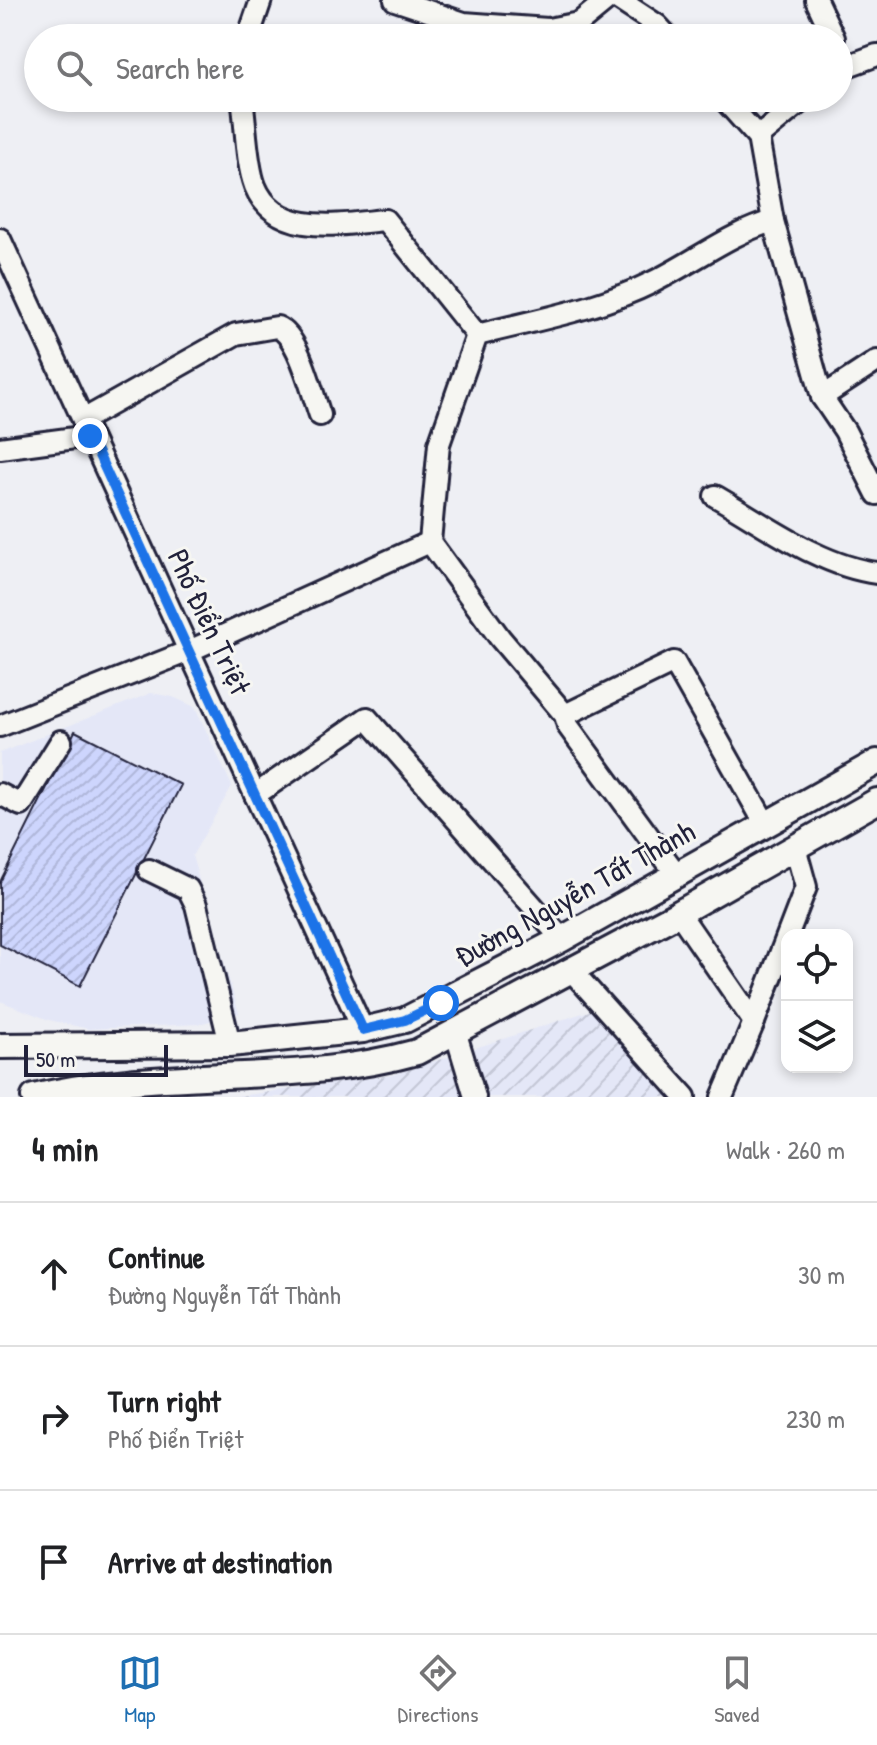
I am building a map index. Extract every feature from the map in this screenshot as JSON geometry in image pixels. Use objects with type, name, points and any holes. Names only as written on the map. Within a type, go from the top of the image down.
[{"type":"main road","name":"Đường Nguyễn Tất Thành","points":[[0,1046],[230,1044],[363,1030],[417,1014],[562,939],[877,762]]},
{"type":"main road","points":[[34,1097],[142,1089],[380,1063],[417,1052],[679,913],[877,801]]},
{"type":"street","points":[[253,24],[261,0]]},
{"type":"street","points":[[395,0],[464,23],[478,24]]},
{"type":"street","points":[[574,24],[607,0]]},
{"type":"street","points":[[619,0],[655,24]]},
{"type":"street","points":[[816,0],[827,24]]},
{"type":"street","points":[[853,60],[877,55]]},
{"type":"street","points":[[244,112],[255,186],[271,206],[300,224],[325,226],[385,220],[477,335]]},
{"type":"street","points":[[736,112],[758,137],[773,221],[822,397],[845,431],[876,489]]},
{"type":"street","points":[[758,137],[788,112]]},
{"type":"street","points":[[477,335],[609,301],[653,282],[749,228],[773,221]]},
{"type":"street","name":"Phố Điển Triệt","points":[[0,239],[363,1030]]},
{"type":"street","points":[[0,448],[86,428],[236,334],[267,327],[282,328],[288,335],[320,415]]},
{"type":"street","points":[[477,335],[439,444],[430,542],[500,638],[565,715],[568,726],[677,875]]},
{"type":"street","points":[[822,397],[877,361]]},
{"type":"street","points":[[715,496],[821,555],[857,570],[877,573]]},
{"type":"street","points":[[0,726],[189,651],[430,542]]},
{"type":"street","points":[[565,715],[674,662],[766,825]]},
{"type":"street","points":[[255,795],[367,718],[562,939]]},
{"type":"street","points":[[0,794],[21,805],[61,741]]},
{"type":"street","points":[[722,1097],[806,887],[795,847]]},
{"type":"street","points":[[149,870],[188,889],[196,905],[230,1044]]},
{"type":"street","points":[[679,913],[754,1022]]},
{"type":"street","points":[[572,971],[685,1097]]},
{"type":"street","points":[[456,1034],[475,1097]]},
{"type":"shaded area","points":[[151,693],[173,697],[195,707],[232,786],[192,856],[239,1013],[199,1024],[89,1029],[49,1020],[0,1001],[0,753]]},
{"type":"shaded area","points":[[595,1009],[674,1097],[232,1097],[392,1075]]},
{"type":"building","points":[[75,731],[181,785],[80,986],[0,945],[0,882]]},
{"type":"route","points":[[90,436],[363,1030],[405,1020],[441,1003]]}]
